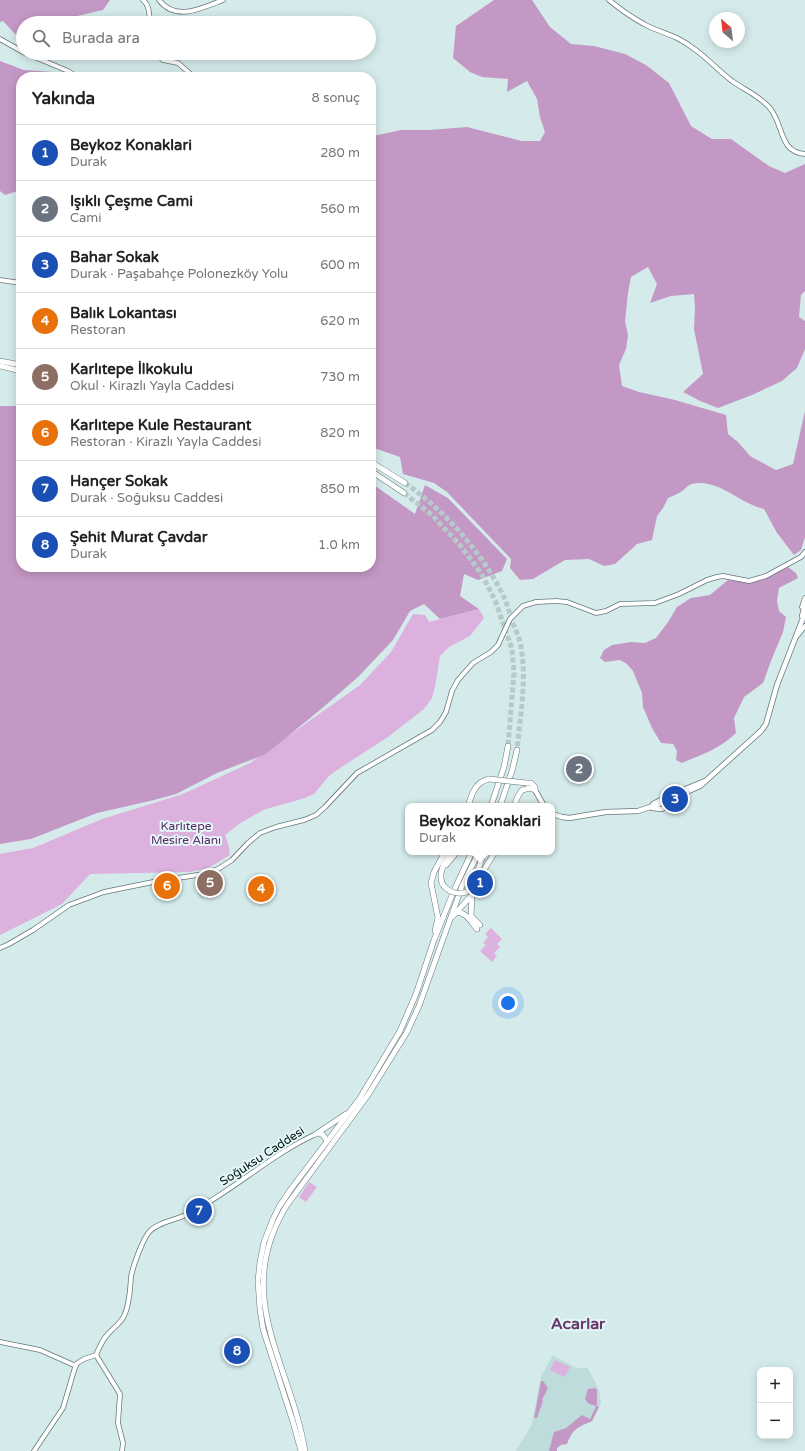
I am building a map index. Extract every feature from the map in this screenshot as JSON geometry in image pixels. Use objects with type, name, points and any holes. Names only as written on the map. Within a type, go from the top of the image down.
[{"type":"highway","points":[[0,361],[16,364]]},
{"type":"highway","points":[[0,366],[16,370]]},
{"type":"highway","points":[[376,465],[405,484]]},
{"type":"highway","points":[[376,475],[404,493]]},
{"type":"highway","points":[[492,803],[504,767],[508,746]]},
{"type":"highway","points":[[501,803],[512,771],[516,750]]},
{"type":"highway","points":[[469,803],[477,785],[483,780],[489,779],[527,783],[535,787],[535,790]]},
{"type":"highway","points":[[515,803],[522,790],[530,788],[535,790]]},
{"type":"highway","points":[[434,940],[438,918],[432,883],[434,872],[443,855]]},
{"type":"highway","points":[[449,855],[441,870],[441,881],[448,890],[456,893],[465,893],[469,891],[492,855]]},
{"type":"highway","points":[[441,870],[454,855]]},
{"type":"highway","points":[[305,1451],[268,1326],[264,1302],[263,1280],[268,1250],[279,1218],[327,1141],[336,1134],[400,1031],[416,994],[434,940],[455,888],[471,855]]},
{"type":"highway","points":[[314,1163],[368,1095],[407,1032],[462,886],[478,855]]},
{"type":"highway","points":[[473,885],[483,855]]},
{"type":"highway","points":[[456,912],[461,912],[466,915],[478,927],[471,916],[472,895],[479,878],[492,855]]},
{"type":"highway","points":[[449,921],[472,895]]},
{"type":"highway","points":[[337,1117],[354,1106]]},
{"type":"highway","points":[[317,1133],[350,1112]]},
{"type":"highway","points":[[325,1129],[330,1128],[336,1134]]},
{"type":"highway","points":[[317,1133],[336,1134]]},
{"type":"highway","points":[[317,1133],[323,1135],[327,1141]]},
{"type":"highway","points":[[299,1433],[300,1451]]},
{"type":"main road","points":[[143,0],[147,3],[150,16]]},
{"type":"main road","points":[[159,0],[169,9],[182,12],[198,9],[223,0]]},
{"type":"main road","points":[[609,0],[644,24],[677,38],[687,44],[702,54],[744,90],[760,98],[776,116],[788,148],[796,153],[805,154]]},
{"type":"main road","points":[[0,39],[16,48]]},
{"type":"main road","points":[[43,60],[70,72]]},
{"type":"main road","points":[[163,60],[178,63],[188,72]]},
{"type":"main road","points":[[0,280],[16,282]]},
{"type":"main road","points":[[0,948],[33,930],[69,905],[104,892],[213,872],[228,864],[260,833],[316,815],[357,773],[417,739],[436,726],[446,712],[452,691],[458,680],[473,663],[491,652],[498,645],[510,619],[523,606],[536,602],[556,601],[567,602],[596,612],[606,611],[620,604],[655,602],[679,594],[717,576],[749,581],[766,576],[801,557],[805,552]]},
{"type":"main road","points":[[804,613],[802,610],[805,598]]},
{"type":"main road","points":[[555,815],[569,818],[606,812],[648,808],[661,805],[695,789],[707,780],[761,731],[766,724],[777,685],[795,640],[804,613],[805,605]]},
{"type":"main road","points":[[795,640],[805,626]]},
{"type":"main road","points":[[648,808],[661,805],[681,790],[707,780]]},
{"type":"main road","points":[[535,790],[542,803]]},
{"type":"main road","name":"Soğuksu Caddesi","points":[[96,1355],[106,1335],[124,1316],[136,1261],[150,1232],[157,1227],[202,1208],[264,1164],[317,1133]]},
{"type":"main road","points":[[0,1342],[40,1350],[76,1366]]},
{"type":"main road","points":[[34,1451],[62,1408],[76,1366],[81,1361],[96,1355],[120,1394],[118,1423],[123,1443],[122,1451]]},
{"type":"shaded area","points":[[0,0],[110,0],[103,10],[77,16],[16,16],[16,35],[3,21],[0,22]]},
{"type":"shaded area","points":[[494,0],[532,0],[550,27],[571,44],[594,46],[625,54],[646,65],[669,83],[691,126],[712,139],[731,139],[769,166],[785,173],[805,164],[805,291],[801,295],[799,317],[805,321],[805,349],[797,368],[782,381],[752,395],[718,408],[683,392],[703,374],[694,329],[694,294],[671,296],[650,303],[657,284],[648,267],[631,277],[625,321],[628,335],[626,349],[619,365],[622,386],[639,392],[675,400],[726,415],[728,434],[738,442],[750,456],[776,470],[793,464],[805,411],[805,537],[801,550],[794,555],[777,533],[764,509],[746,502],[720,488],[702,483],[692,484],[681,492],[668,498],[657,516],[652,540],[637,544],[615,564],[604,566],[589,559],[565,560],[533,579],[520,580],[510,568],[511,559],[447,492],[434,483],[403,474],[400,457],[376,449],[376,135],[401,130],[429,130],[467,127],[522,141],[540,141],[545,132],[540,117],[537,99],[527,81],[507,92],[508,79],[482,77],[470,72],[453,58],[456,26]]},
{"type":"shaded area","points":[[0,61],[24,70],[53,72],[16,72],[16,192],[5,195],[0,191]]},
{"type":"shaded area","points":[[0,406],[16,406],[16,572],[376,572],[376,487],[415,514],[425,485],[448,498],[507,559],[502,571],[478,580],[464,574],[460,596],[479,609],[440,619],[424,604],[410,611],[393,640],[358,677],[266,754],[217,773],[176,794],[97,813],[31,839],[0,844]]},
{"type":"shaded area","points":[[788,567],[796,573],[798,578],[779,588],[777,601],[779,611],[786,617],[783,632],[763,683],[744,697],[734,718],[736,733],[724,743],[703,754],[682,763],[676,760],[677,751],[673,744],[661,743],[652,728],[643,707],[642,693],[633,671],[627,664],[620,660],[605,662],[600,658],[604,650],[612,645],[631,642],[645,643],[656,638],[677,607],[691,598],[710,595],[728,580],[748,582],[764,579]]},
{"type":"shaded area","points":[[213,876],[220,887],[218,893],[212,896],[210,895],[200,898],[198,893],[205,879]]},
{"type":"shaded area","points":[[553,1355],[576,1368],[588,1368],[599,1390],[601,1403],[592,1421],[579,1427],[571,1433],[567,1444],[561,1445],[557,1448],[557,1451],[516,1451],[532,1424],[541,1376]]},
{"type":"shaded area","points":[[541,1381],[543,1381],[548,1388],[542,1400],[543,1401],[537,1418],[534,1418]]},
{"type":"shaded area","points":[[595,1388],[597,1390],[597,1406],[599,1407],[592,1421],[576,1429],[571,1435],[567,1444],[561,1445],[557,1448],[557,1451],[549,1451],[554,1432],[566,1428],[582,1415],[590,1419],[596,1406],[589,1404],[585,1399],[588,1389]]},
{"type":"green space","name":"Karlıtepe Mesire Alanı","points":[[479,609],[484,618],[470,636],[449,647],[440,656],[432,698],[424,709],[388,737],[329,776],[314,794],[263,810],[239,824],[225,835],[230,855],[208,868],[190,872],[90,874],[62,904],[0,935],[0,854],[33,848],[102,819],[183,794],[250,763],[360,685],[391,652],[413,614],[425,615],[429,622]]},
{"type":"green space","points":[[491,928],[502,939],[497,944],[500,947],[494,953],[497,956],[492,962],[480,951],[486,945],[483,943],[488,937],[485,934]]},
{"type":"green space","points":[[309,1182],[317,1187],[306,1202],[299,1197]]},
{"type":"green space","points":[[555,1360],[570,1367],[565,1377],[550,1370]]},
{"type":"tunnel","points":[[405,483],[434,506],[461,533],[484,563],[504,598],[520,640],[523,660],[523,686],[517,750]]},
{"type":"tunnel","points":[[404,493],[432,515],[460,545],[481,573],[495,600],[512,649],[514,673],[508,746]]},
{"type":"place","name":"Işıklı Çeşme Cami","points":[[579,769]]},
{"type":"place","name":"Bahar Sokak","points":[[675,799]]},
{"type":"place","name":"Karlıtepe İlkokulu","points":[[210,883]]},
{"type":"place","name":"Beykoz Konaklari","points":[[480,883]]},
{"type":"place","name":"Karlıtepe Kule Restaurant","points":[[167,886]]},
{"type":"place","name":"Balık Lokantası","points":[[261,889]]},
{"type":"place","name":"Hançer Sokak","points":[[199,1211]]},
{"type":"place","name":"Şehit Murat Çavdar","points":[[237,1351]]},
{"type":"district","name":"Acarlar","points":[[578,1324]]}]
